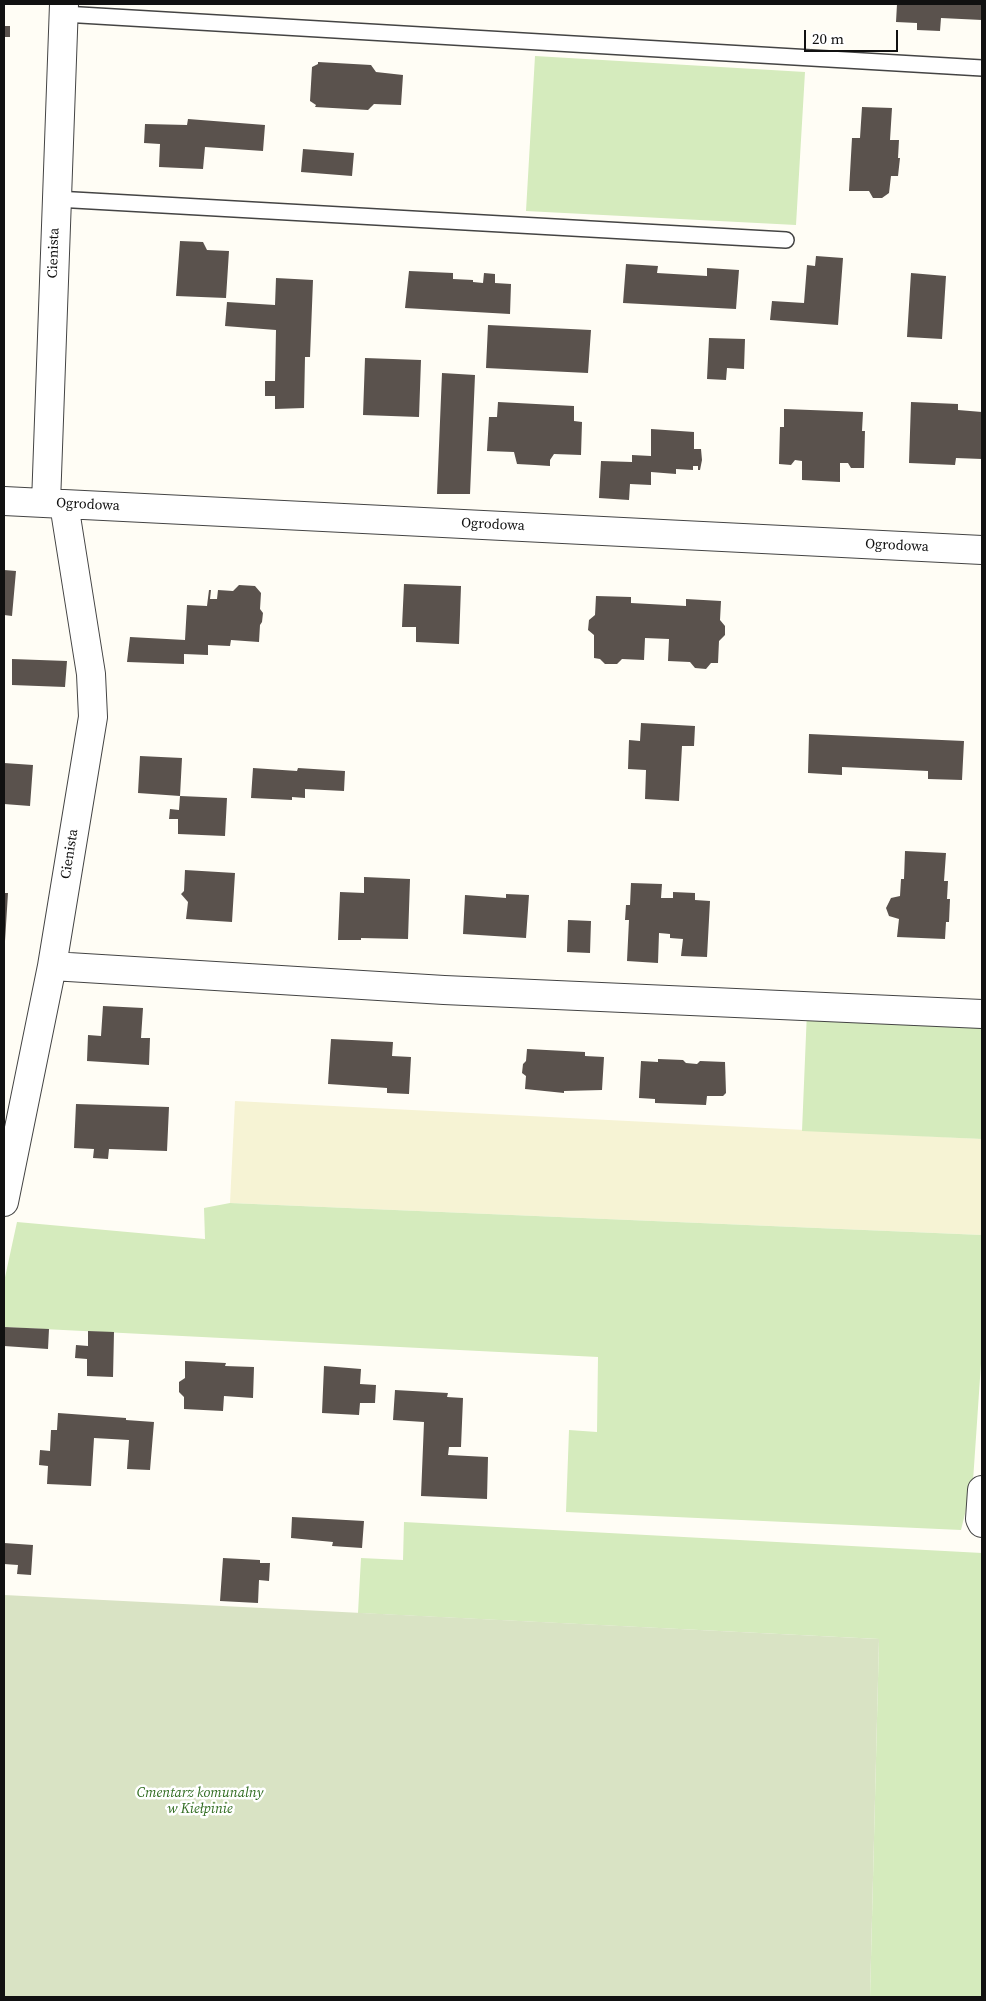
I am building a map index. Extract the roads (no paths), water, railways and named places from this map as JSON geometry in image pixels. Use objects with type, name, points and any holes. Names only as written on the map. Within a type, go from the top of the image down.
[{"type":"street","name":"Cienista","points":[[4,1202],[52,966],[92,718],[91,674],[55,504],[56,199],[63,9]]},
{"type":"street","name":"Ogrodowa","points":[[4,501],[982,550]]},
{"type":"street","points":[[52,966],[434,989],[982,1014]]},
{"type":"street","points":[[981,1521],[982,1490]]},
{"type":"lane","points":[[63,9],[982,68]]},
{"type":"lane","points":[[56,199],[786,240]]},
{"type":"park label","name":"Cmentarz komunalny w Kiełpinie","points":[[200,1802]]}]
